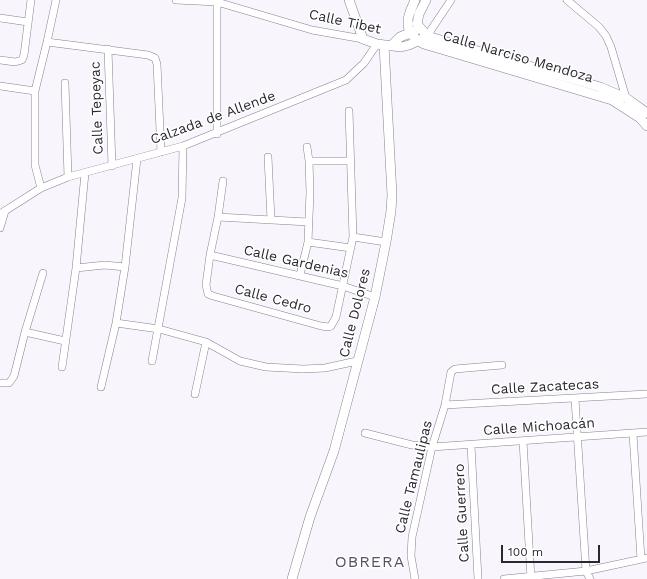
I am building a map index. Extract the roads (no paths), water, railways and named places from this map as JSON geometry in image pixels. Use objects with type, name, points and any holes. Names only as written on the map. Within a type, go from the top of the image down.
[{"type":"street","points":[[0,60],[16,62],[22,60],[31,0]]},
{"type":"street","points":[[41,188],[35,165],[34,91],[56,0]]},
{"type":"street","name":"Calle Tibet","points":[[176,0],[217,1],[312,30],[363,39],[384,45],[402,47],[418,42],[427,36]]},
{"type":"street","points":[[349,0],[363,39]]},
{"type":"street","points":[[416,0],[408,19],[410,33],[418,42]]},
{"type":"street","points":[[426,0],[417,20],[417,24],[419,28],[436,23]]},
{"type":"street","points":[[427,36],[451,0]]},
{"type":"street","points":[[567,0],[606,36],[611,47],[626,98]]},
{"type":"street","points":[[217,1],[217,134]]},
{"type":"street","points":[[0,18],[28,22]]},
{"type":"street","name":"Calle Tibet","points":[[384,45],[419,28]]},
{"type":"street","name":"Calle Narciso Mendoza","points":[[419,28],[427,36],[600,86],[626,98],[645,114],[647,126]]},
{"type":"street","points":[[47,42],[108,49],[148,55],[155,58],[157,64],[161,152]]},
{"type":"street","name":"Calle Narciso Mendoza","points":[[418,42],[605,97],[624,107],[645,114]]},
{"type":"street","name":"Calzada de Allende","points":[[3,213],[41,188],[68,177],[183,146],[217,134],[346,80],[384,45]]},
{"type":"street","name":"Calle Dolores","points":[[292,579],[310,518],[334,451],[375,297],[386,242],[392,195],[384,45]]},
{"type":"street","name":"Calle Tepeyac","points":[[108,49],[112,166]]},
{"type":"street","points":[[65,83],[68,177]]},
{"type":"street","points":[[0,86],[34,91]]},
{"type":"street","points":[[343,286],[353,237],[349,112]]},
{"type":"street","points":[[152,361],[182,198],[183,146]]},
{"type":"street","points":[[300,275],[308,242],[310,208],[309,161],[307,147]]},
{"type":"street","points":[[268,157],[271,220]]},
{"type":"street","points":[[101,387],[116,322],[125,267],[136,159]]},
{"type":"street","points":[[309,161],[350,161]]},
{"type":"street","points":[[62,367],[76,268],[85,173]]},
{"type":"street","points":[[210,255],[218,217],[223,181]]},
{"type":"street","points":[[0,228],[3,213]]},
{"type":"street","points":[[218,217],[308,222]]},
{"type":"street","points":[[353,237],[386,242]]},
{"type":"street","points":[[308,242],[351,248]]},
{"type":"street","name":"Calle Gardenias","points":[[210,255],[300,275],[343,286],[375,297]]},
{"type":"street","name":"Calle Cedro","points":[[210,255],[206,285],[208,294],[321,326],[331,326],[336,317],[343,286]]},
{"type":"street","points":[[76,268],[105,265],[125,267]]},
{"type":"street","points":[[0,383],[9,383],[14,376],[25,332],[43,273]]},
{"type":"street","points":[[116,322],[159,329],[206,342],[240,361],[266,366],[303,369],[325,368],[358,360]]},
{"type":"street","points":[[25,332],[65,341]]},
{"type":"street","points":[[195,394],[206,342]]},
{"type":"street","name":"Calle Tamaulipas","points":[[415,579],[411,556],[412,537],[432,447],[445,405],[450,376],[453,370],[502,365]]},
{"type":"street","name":"Calle Zacatecas","points":[[445,405],[647,394]]},
{"type":"street","points":[[575,399],[586,570],[590,579]]},
{"type":"street","name":"Calle Michoacán","points":[[365,433],[412,445],[432,447],[647,432]]},
{"type":"street","points":[[504,579],[531,578],[586,570],[644,559],[633,434]]},
{"type":"street","points":[[523,441],[531,578]]},
{"type":"street","name":"Calle Guerrero","points":[[471,445],[478,579]]},
{"type":"district","name":"OBRERA","points":[[370,562]]}]
